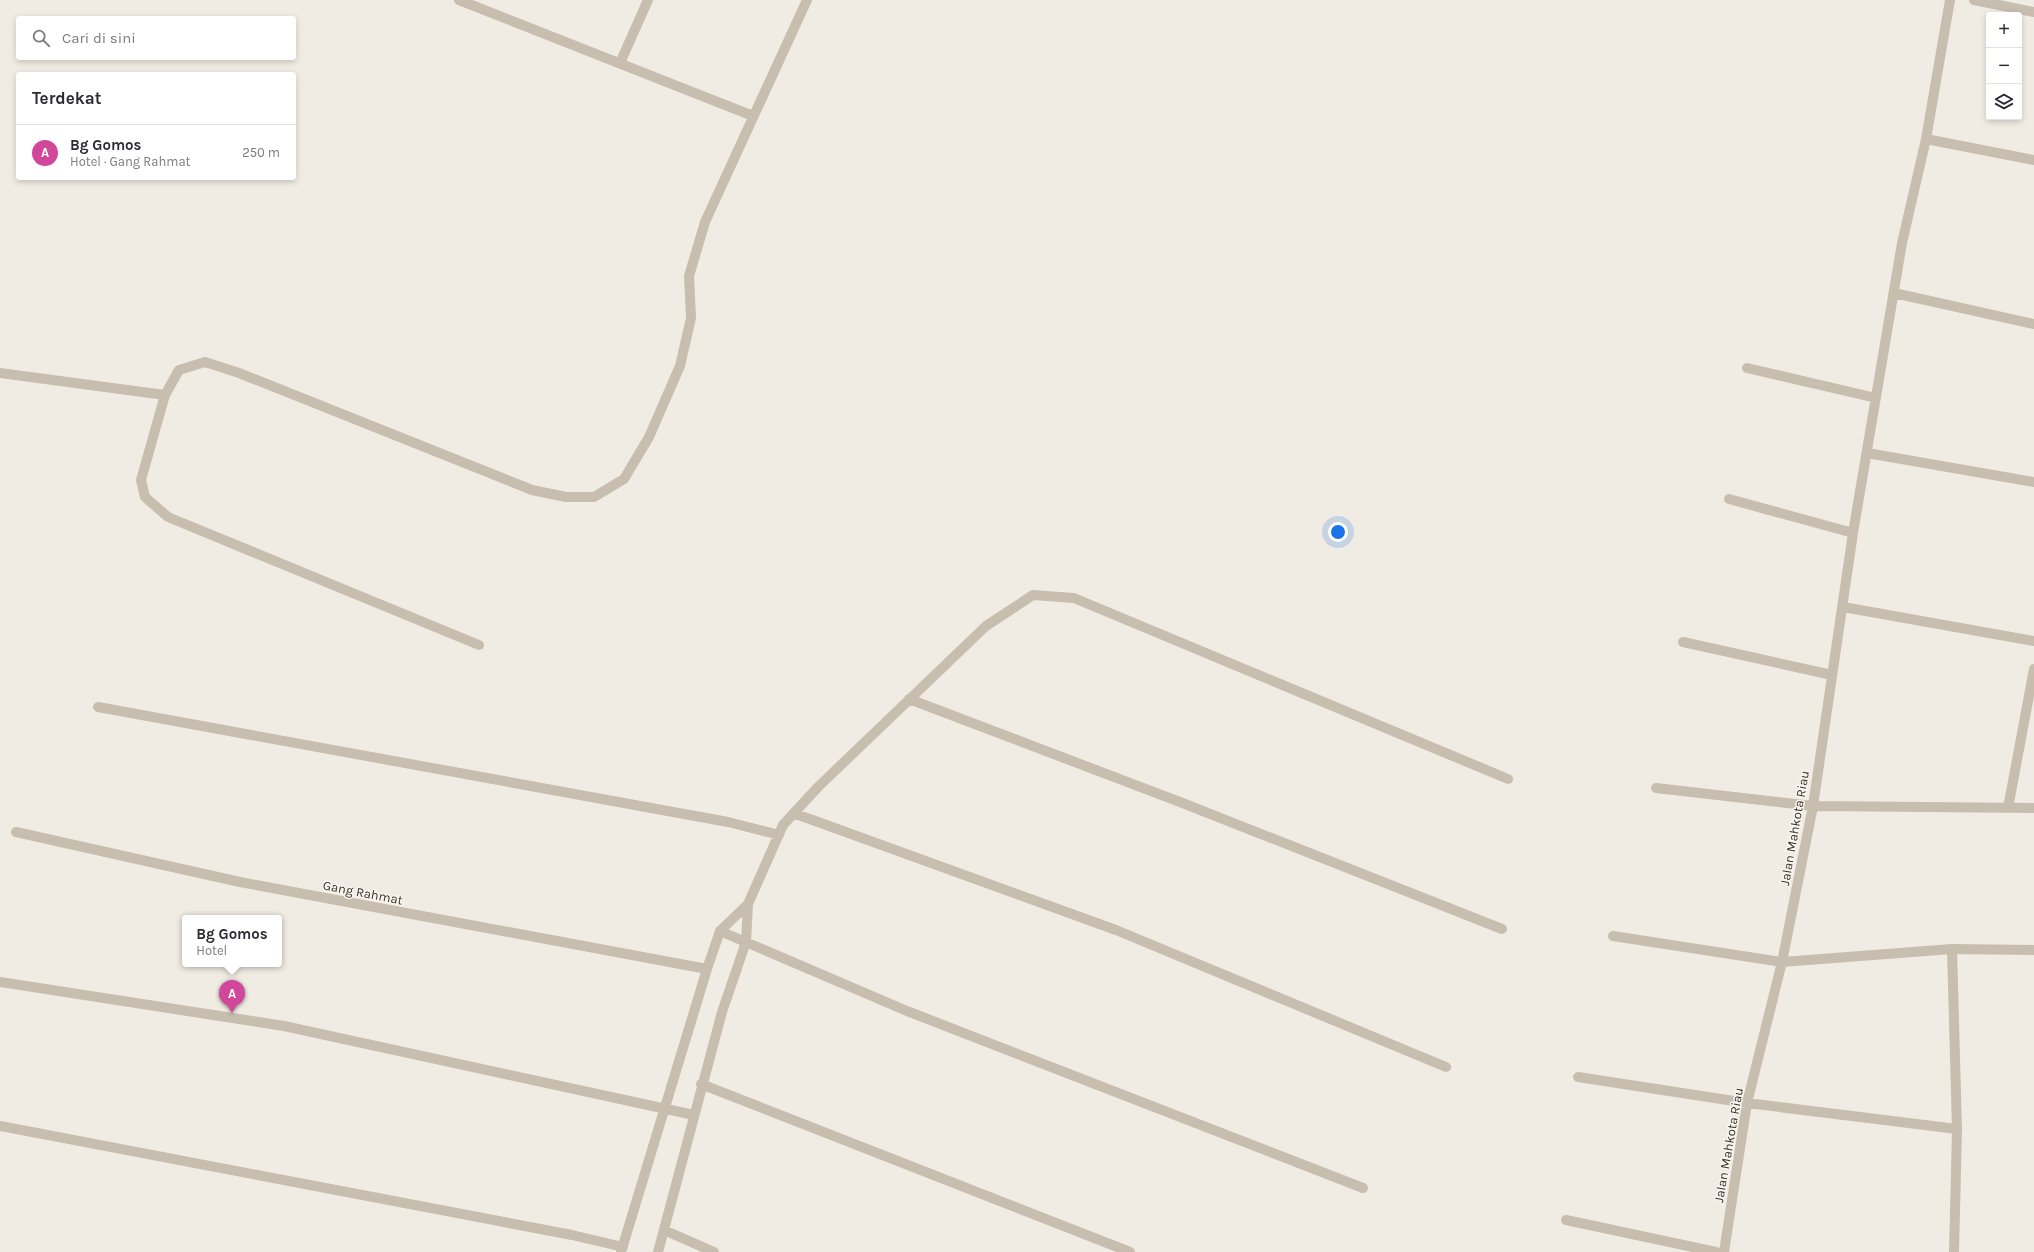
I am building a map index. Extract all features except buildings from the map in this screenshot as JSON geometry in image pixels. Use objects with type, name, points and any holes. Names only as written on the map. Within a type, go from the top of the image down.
[{"type":"street","points":[[620,63],[648,0]]},
{"type":"street","points":[[479,645],[168,517],[145,497],[141,480],[165,395],[179,370],[205,362],[239,373],[532,490],[566,497],[594,497],[624,479],[648,437],[680,366],[691,318],[689,276],[705,222],[807,0]]},
{"type":"street","name":"Jalan Mahkota Riau","points":[[1724,1252],[1747,1103],[1782,962],[1813,806],[1853,533],[1902,243],[1926,139],[1950,0]]},
{"type":"street","points":[[1974,0],[2034,12]]},
{"type":"street","points":[[466,1],[753,116]]},
{"type":"street","points":[[1926,139],[2034,160]]},
{"type":"street","points":[[1894,293],[2034,324]]},
{"type":"street","points":[[1747,368],[1876,398]]},
{"type":"street","points":[[0,373],[165,395]]},
{"type":"street","points":[[1867,453],[2034,482]]},
{"type":"street","points":[[1729,499],[1853,533]]},
{"type":"street","points":[[658,1252],[701,1084],[728,991],[746,942],[748,904],[783,825],[796,814],[818,787],[986,626],[1033,595],[1074,598],[1508,779]]},
{"type":"street","points":[[1843,606],[2034,641]]},
{"type":"street","points":[[1683,642],[1832,675]]},
{"type":"street","points":[[2008,808],[2034,669]]},
{"type":"street","points":[[909,699],[1180,802],[1502,929]]},
{"type":"street","points":[[98,707],[728,822],[778,835]]},
{"type":"street","points":[[1656,788],[1813,806],[2034,808]]},
{"type":"street","points":[[796,814],[1116,930],[1446,1067]]},
{"type":"street","name":"Gang Rahmat","points":[[16,832],[240,882],[707,970]]},
{"type":"street","points":[[0,1126],[572,1234],[622,1250],[720,931],[748,904]]},
{"type":"street","points":[[720,931],[907,1011],[1363,1188]]},
{"type":"street","points":[[1613,936],[1782,962],[1952,949],[2034,950]]},
{"type":"street","points":[[1952,949],[1957,1129],[1954,1252]]},
{"type":"street","points":[[0,982],[284,1026],[694,1115]]},
{"type":"street","points":[[1578,1077],[1747,1103],[1957,1129]]},
{"type":"street","points":[[701,1084],[1130,1252]]},
{"type":"street","points":[[1566,1220],[1716,1252]]},
{"type":"street","points":[[664,1230],[714,1252]]},
{"type":"place","name":"Bg Gomos","points":[[232,1013]]}]
